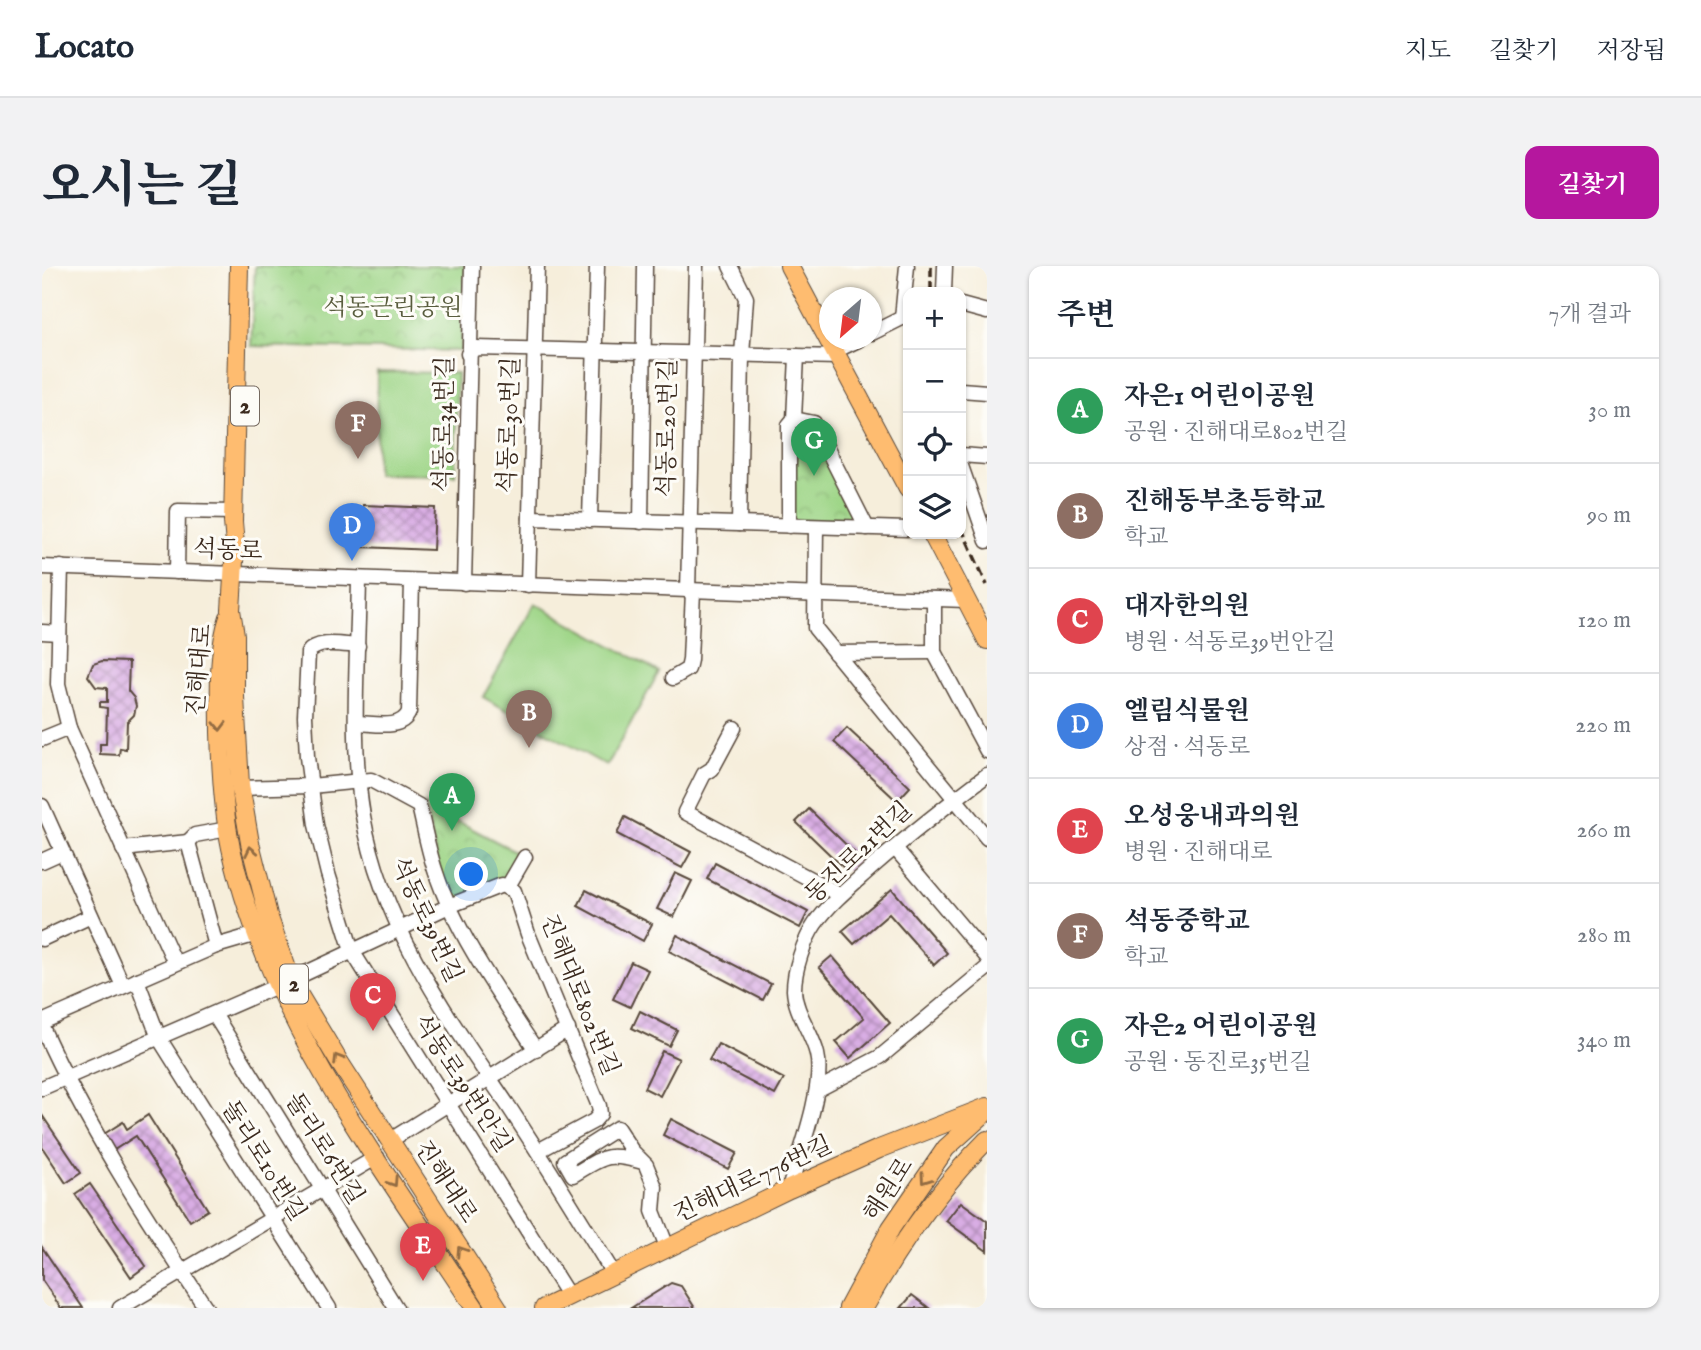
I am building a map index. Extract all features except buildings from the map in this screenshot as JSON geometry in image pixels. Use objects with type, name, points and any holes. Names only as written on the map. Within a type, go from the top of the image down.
[{"type":"main road","name":"2","points":[[231,610],[235,545],[233,512],[239,266]]},
{"type":"main road","name":"2","points":[[235,545],[242,523],[249,266]]},
{"type":"main road","points":[[789,266],[903,468]]},
{"type":"main road","points":[[935,539],[987,640]]},
{"type":"main road","name":"진해대로","points":[[231,610],[235,635],[235,697],[241,788],[258,880],[285,983],[320,1071],[475,1308]]},
{"type":"main road","name":"진해대로","points":[[231,610],[223,634],[220,695],[221,783],[240,882],[257,934],[285,983],[338,1060],[498,1308]]},
{"type":"main road","name":"진해대로776번길","points":[[544,1308],[789,1189],[932,1128],[987,1109]]},
{"type":"main road","name":"해원로","points":[[848,1308],[891,1228],[946,1148],[987,1109]]},
{"type":"main road","points":[[932,1128],[946,1148]]},
{"type":"main road","points":[[864,1308],[895,1252],[962,1165],[985,1145]]},
{"type":"street","name":"석동로34번길","points":[[464,583],[472,266]]},
{"type":"street","name":"석동로30번길","points":[[528,585],[537,266]]},
{"type":"street","points":[[590,520],[597,266]]},
{"type":"street","points":[[640,522],[645,266]]},
{"type":"street","name":"석동로20번길","points":[[690,591],[692,354],[696,266]]},
{"type":"street","points":[[730,266],[746,298],[738,524]]},
{"type":"street","points":[[882,328],[902,318],[907,266]]},
{"type":"street","points":[[944,287],[945,266]]},
{"type":"street","points":[[966,307],[987,312]]},
{"type":"street","points":[[468,354],[475,348],[797,356],[837,354],[843,350]]},
{"type":"street","points":[[789,526],[789,425],[794,419],[797,356]]},
{"type":"street","points":[[966,391],[987,393]]},
{"type":"street","points":[[794,419],[814,423],[867,528]]},
{"type":"street","points":[[966,455],[987,457]]},
{"type":"street","points":[[965,476],[987,541]]},
{"type":"street","points":[[177,572],[178,511],[233,512]]},
{"type":"street","points":[[530,519],[903,529]]},
{"type":"street","points":[[816,527],[815,628],[987,838]]},
{"type":"street","name":"석동로","points":[[42,567],[966,600]]},
{"type":"street","points":[[61,567],[58,684],[69,729],[175,963]]},
{"type":"street","name":"석동로39번길","points":[[359,579],[356,723],[358,783],[363,818],[377,876],[420,973],[538,1151],[613,1273]]},
{"type":"street","points":[[356,723],[396,724],[406,718],[409,712],[412,581]]},
{"type":"street","points":[[673,678],[688,669],[690,660],[690,591]]},
{"type":"street","points":[[934,599],[934,652],[987,751]]},
{"type":"street","points":[[42,632],[59,633]]},
{"type":"street","name":"석동로39번안길","points":[[358,646],[321,644],[312,647],[308,653],[305,716],[311,786],[327,874],[352,951],[568,1295]]},
{"type":"street","points":[[835,653],[934,652]]},
{"type":"street","points":[[42,685],[58,684]]},
{"type":"street","points":[[734,728],[712,769],[704,774],[685,812],[840,895]]},
{"type":"street","points":[[42,739],[69,729]]},
{"type":"street","name":"동진로21번길","points":[[789,1189],[817,1090],[818,1057],[810,1033],[802,1021],[794,990],[802,947],[815,924],[840,895],[954,799],[987,775]]},
{"type":"street","points":[[241,788],[311,786],[372,780],[419,806],[435,870],[449,906],[536,1050]]},
{"type":"street","points":[[42,806],[122,986]]},
{"type":"street","points":[[123,849],[188,842],[195,835],[228,830]]},
{"type":"street","points":[[188,842],[216,946]]},
{"type":"street","points":[[895,848],[987,957]]},
{"type":"street","points":[[42,861],[62,852]]},
{"type":"street","points":[[42,1088],[285,983],[449,906],[502,885],[507,888],[524,857]]},
{"type":"street","name":"진해대로802번길","points":[[507,888],[514,891],[528,934],[600,1114],[576,1132],[538,1151]]},
{"type":"street","points":[[42,939],[91,916]]},
{"type":"street","points":[[206,1308],[154,1230],[65,1078],[42,1024],[175,963],[216,946],[257,934]]},
{"type":"street","points":[[817,1090],[880,1057],[987,968]]},
{"type":"street","name":"돌리로10번길","points":[[137,979],[159,1038],[329,1308]]},
{"type":"street","name":"돌리로6번길","points":[[214,1014],[396,1308]]},
{"type":"street","points":[[389,1141],[568,1029]]},
{"type":"street","points":[[643,1162],[621,1156],[605,1156],[573,1175],[565,1161],[617,1128],[643,1162],[655,1187],[653,1211],[667,1247]]},
{"type":"street","points":[[120,1308],[377,1157]]},
{"type":"green space","name":"석동근린공원","points":[[255,266],[466,266],[461,351],[251,346]]},
{"type":"green space","points":[[377,372],[457,373],[455,475],[376,474]]},
{"type":"green space","points":[[810,425],[859,522],[792,521],[793,432],[801,426]]},
{"type":"green space","points":[[535,603],[659,672],[607,766],[483,697]]},
{"type":"green space","points":[[425,804],[520,854],[506,880],[451,901],[439,869]]},
{"type":"railway","points":[[931,266],[931,287]]},
{"type":"railway","points":[[966,538],[987,585]]},
{"type":"place","name":"석동중학교","points":[[358,459]]},
{"type":"place","name":"자은2 어린이공원","points":[[814,476]]},
{"type":"place","name":"엘림식물원","points":[[352,561]]},
{"type":"place","name":"진해동부초등학교","points":[[529,748]]},
{"type":"place","name":"자은1 어린이공원","points":[[452,831]]},
{"type":"place","name":"대자한의원","points":[[373,1031]]},
{"type":"place","name":"오성웅내과의원","points":[[423,1281]]}]
